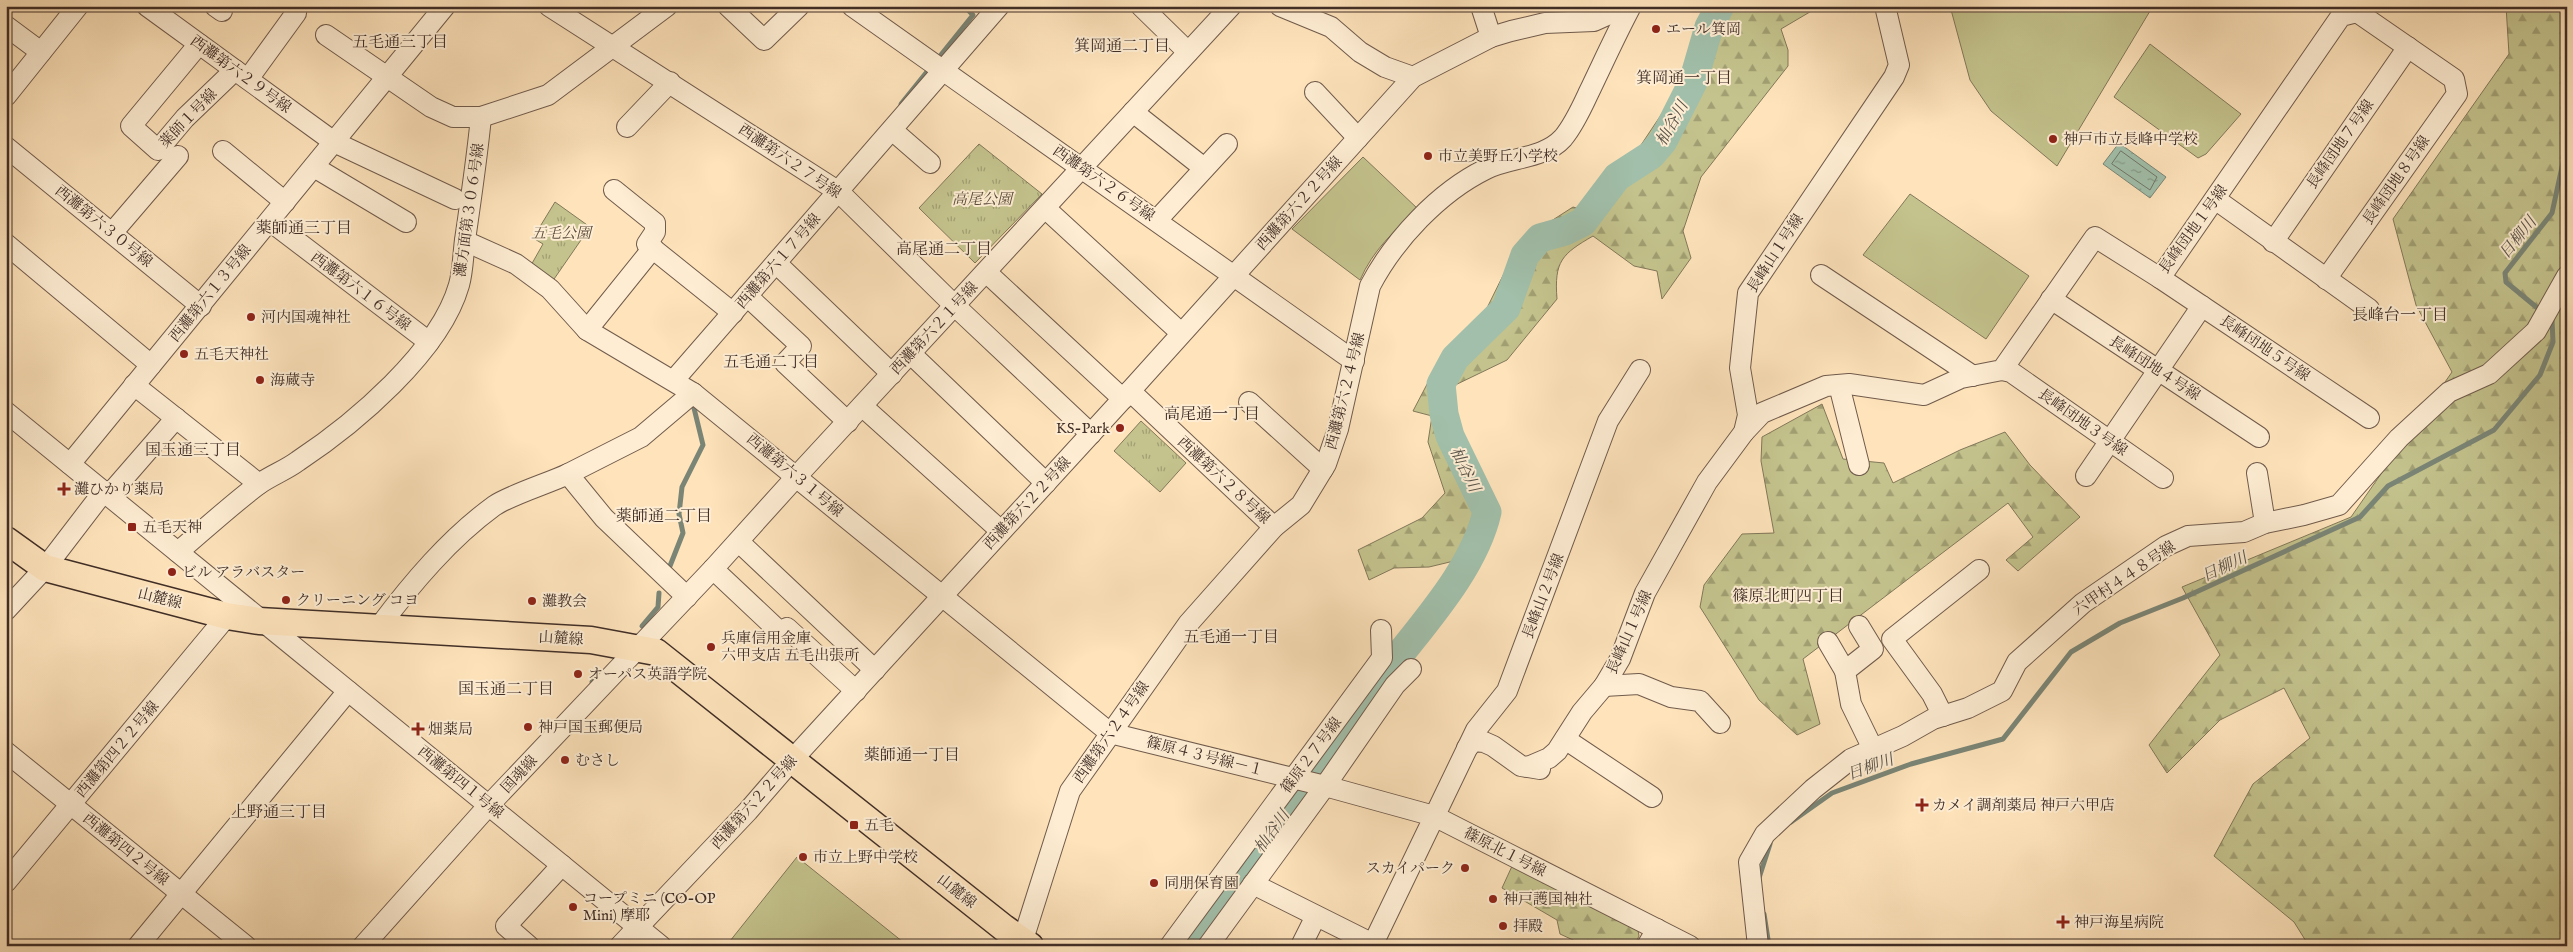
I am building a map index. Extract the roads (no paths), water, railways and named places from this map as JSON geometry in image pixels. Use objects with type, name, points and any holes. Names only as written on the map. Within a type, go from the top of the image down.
[{"type":"main road","name":"山麓線","points":[[6,540],[45,568],[227,616],[259,621],[591,640],[656,652],[1025,945]]},
{"type":"street","points":[[6,96],[78,6]]},
{"type":"street","name":"西灘第六２９号線","points":[[147,6],[172,13],[200,44],[334,142],[455,199]]},
{"type":"street","name":"西灘第六１３号線","points":[[70,464],[445,6]]},
{"type":"street","name":"西灘第六２７号線","points":[[549,6],[670,82],[838,192],[955,306],[1091,434]]},
{"type":"street","points":[[326,35],[431,107],[453,117],[481,117],[548,95],[667,6]]},
{"type":"street","points":[[728,6],[764,40],[799,6]]},
{"type":"street","name":"西灘第六２６号線","points":[[852,6],[1234,274],[1354,361]]},
{"type":"street","name":"西灘第六１７号線","points":[[674,380],[999,6]]},
{"type":"street","points":[[1141,6],[1188,52]]},
{"type":"street","name":"西灘第六２１号線","points":[[637,648],[739,542],[796,477],[1231,6]]},
{"type":"street","points":[[1481,6],[1492,37]]},
{"type":"street","name":"長峰山１号線","points":[[1467,748],[1474,741],[1484,742],[1511,761],[1528,767],[1549,758],[1569,742],[1620,659],[1645,593],[1707,482],[1744,432],[1748,415],[1740,368],[1748,293],[1894,77],[1899,65],[1885,6]]},
{"type":"street","points":[[1291,8],[1331,27],[1360,52],[1385,67],[1413,77],[1492,37],[1545,23],[1594,20],[1620,9]]},
{"type":"street","name":"西灘第六２４号線","points":[[1025,945],[1070,791],[1188,624],[1274,527],[1301,505],[1323,469],[1338,429],[1370,286],[1395,245],[1454,188],[1487,168],[1547,150],[1563,138],[1579,111],[1620,9]]},
{"type":"street","name":"長峰団地１号線","points":[[2002,370],[2095,237],[2160,278],[2341,16],[2357,12],[2454,79]]},
{"type":"street","points":[[242,75],[296,13]]},
{"type":"street","points":[[6,26],[41,52]]},
{"type":"street","name":"薬師１号線","points":[[200,44],[130,126],[158,150],[185,118],[242,75]]},
{"type":"street","name":"長峰団地７号線","points":[[2273,242],[2408,47]]},
{"type":"street","name":"西灘第六２２号線","points":[[620,946],[748,811],[792,760],[1091,434],[1413,77]]},
{"type":"street","name":"長峰団地８号線","points":[[2326,279],[2457,94],[2454,79]]},
{"type":"street","points":[[627,127],[670,82]]},
{"type":"street","points":[[1314,92],[1358,138]]},
{"type":"street","points":[[1133,112],[1204,168]]},
{"type":"street","name":"灘方面第３０６号線","points":[[178,552],[259,484],[297,462],[345,428],[394,382],[429,342],[446,314],[459,285],[476,174],[481,117]]},
{"type":"street","points":[[892,130],[930,163]]},
{"type":"street","points":[[1157,220],[1227,144]]},
{"type":"street","name":"西灘第六３０号線","points":[[6,147],[201,306]]},
{"type":"street","points":[[223,151],[285,202]]},
{"type":"street","points":[[112,233],[178,156]]},
{"type":"street","points":[[314,166],[406,222]]},
{"type":"street","points":[[614,190],[655,223],[655,232],[647,244],[732,313]]},
{"type":"street","points":[[2215,199],[2369,309]]},
{"type":"street","points":[[1045,208],[1181,333]]},
{"type":"street","name":"西灘第六１６号線","points":[[270,221],[429,342]]},
{"type":"street","name":"西灘第六３１号線","points":[[465,241],[516,264],[550,289],[587,330],[693,392],[1110,733]]},
{"type":"street","points":[[6,244],[151,365]]},
{"type":"street","points":[[587,330],[653,248]]},
{"type":"street","points":[[776,263],[892,374]]},
{"type":"street","name":"西灘第六２８号線","points":[[986,272],[1274,527]]},
{"type":"street","points":[[1821,275],[1973,376]]},
{"type":"street","name":"六甲村４４８号線","points":[[1758,946],[1748,862],[1765,834],[1813,789],[1851,759],[1943,716],[1968,708],[2002,691],[2017,662],[2083,603],[2166,546],[2188,536],[2244,532],[2264,523],[2304,515],[2339,504],[2399,438],[2428,410],[2449,392],[2489,374],[2536,331],[2552,306],[2567,276]]},
{"type":"street","name":"長峰団地５号線","points":[[2160,278],[2369,418]]},
{"type":"street","points":[[747,296],[801,346],[785,362],[848,422]]},
{"type":"street","name":"長峰団地４号線","points":[[2052,299],[2259,436]]},
{"type":"street","points":[[2086,476],[2202,306]]},
{"type":"street","points":[[911,354],[1046,482]]},
{"type":"street","name":"長峰山２号線","points":[[1372,945],[1476,730],[1507,691],[1608,421],[1640,370]]},
{"type":"street","points":[[1744,432],[1762,414],[1826,386],[1849,384],[1924,395],[1961,378],[2002,370]]},
{"type":"street","name":"長峰団地３号線","points":[[2002,370],[2011,372],[2163,478]]},
{"type":"street","points":[[134,385],[259,484]]},
{"type":"street","points":[[1839,385],[1859,465]]},
{"type":"street","points":[[379,628],[408,588],[438,556],[495,505],[568,474],[641,436],[693,392]]},
{"type":"street","points":[[1249,402],[1323,469]]},
{"type":"street","points":[[862,406],[1001,531]]},
{"type":"street","name":"西灘第四１号線","points":[[6,412],[178,552],[259,621],[489,805],[661,946]]},
{"type":"street","points":[[6,610],[45,568],[106,493],[176,418]]},
{"type":"street","points":[[2257,473],[2264,523]]},
{"type":"street","points":[[568,474],[604,518],[687,597]]},
{"type":"street","points":[[739,542],[875,670]]},
{"type":"street","points":[[714,569],[780,632],[787,628],[856,691]]},
{"type":"street","points":[[1943,716],[1932,694],[1892,639],[1979,570]]},
{"type":"street","name":"西灘第四２２号線","points":[[6,882],[227,616]]},
{"type":"street","points":[[1845,671],[1873,649],[1859,626]]},
{"type":"street","name":"篠原２７号線","points":[[1170,946],[1296,779],[1382,658],[1382,630]]},
{"type":"street","points":[[1828,642],[1845,671],[1851,704],[1873,749]]},
{"type":"street","name":"国魂線","points":[[363,946],[489,805],[637,648]]},
{"type":"street","name":"篠原２７号線","points":[[1208,946],[1395,685],[1411,669]]},
{"type":"street","points":[[1599,693],[1639,684],[1671,697],[1700,701],[1720,723]]},
{"type":"street","points":[[138,946],[348,692]]},
{"type":"street","name":"篠原４３号線－１","points":[[1110,733],[1322,785]]},
{"type":"street","points":[[1569,742],[1652,797]]},
{"type":"street","name":"西灘第四２号線","points":[[6,752],[246,946]]},
{"type":"street","points":[[1322,785],[1434,816]]},
{"type":"street","name":"篠原北１号線","points":[[1434,816],[1652,937],[1690,946]]},
{"type":"street","points":[[529,946],[506,926],[562,865]]},
{"type":"street","points":[[1253,884],[1372,945]]},
{"type":"street","points":[[1301,946],[1316,916]]},
{"type":"water","points":[[2119,143],[2166,177],[2150,198],[2103,164]]},
{"type":"waterway","points":[[936,61],[973,15],[964,6]]},
{"type":"waterway","name":"杣谷川","points":[[1187,946],[1397,658],[1437,607],[1473,551],[1487,512],[1450,436],[1444,414],[1441,384],[1455,358],[1506,308],[1525,255],[1540,238],[1565,231],[1583,222],[1617,177],[1651,155],[1663,141],[1693,82],[1709,27],[1720,6]]},
{"type":"waterway","points":[[901,104],[930,68]]},
{"type":"waterway","name":"日柳川","points":[[2541,311],[2506,282],[2505,273],[2552,213],[2567,144]]},
{"type":"waterway","name":"日柳川","points":[[1791,822],[1832,793],[1911,764],[2003,739],[2071,652],[2120,623],[2183,598],[2360,517],[2388,486],[2494,430],[2540,375],[2553,342],[2552,320],[2550,318]]},
{"type":"waterway","points":[[668,571],[683,533],[679,514],[682,487],[703,445],[693,404]]},
{"type":"waterway","points":[[642,626],[658,607],[659,593]]},
{"type":"waterway","points":[[592,682],[600,673]]},
{"type":"waterway","name":"日柳川","points":[[1759,878],[1770,844]]},
{"type":"waterway","name":"日柳川","points":[[1764,914],[1769,946]]},
{"type":"place","name":"エール箕岡","points":[[1656,29]]},
{"type":"place","name":"神戸市立長峰中学校","points":[[2053,139]]},
{"type":"place","name":"市立美野丘小学校","points":[[1428,156]]},
{"type":"place","name":"河内国魂神社","points":[[251,317]]},
{"type":"place","name":"五毛天神社","points":[[184,354]]},
{"type":"place","name":"海蔵寺","points":[[260,380]]},
{"type":"place","name":"KS-Park","points":[[1120,428]]},
{"type":"place","name":"灘ひかり薬局","points":[[64,489]]},
{"type":"place","name":"五毛天神","points":[[132,527]]},
{"type":"place","name":"ビル アラバスター","points":[[172,572]]},
{"type":"place","name":"クリーニング コヨ","points":[[286,600]]},
{"type":"place","name":"灘教会","points":[[532,601]]},
{"type":"place","name":"兵庫信用金庫 六甲支店 五毛出張所","points":[[711,647]]},
{"type":"place","name":"オーパス英語学院","points":[[578,674]]},
{"type":"place","name":"神戸国玉郵便局","points":[[528,727]]},
{"type":"place","name":"畑薬局","points":[[418,729]]},
{"type":"place","name":"むさし","points":[[565,760]]},
{"type":"place","name":"カメイ調剤薬局 神戸六甲店","points":[[1922,805]]},
{"type":"place","name":"五毛","points":[[854,825]]},
{"type":"place","name":"市立上野中学校","points":[[803,857]]},
{"type":"place","name":"スカイパーク","points":[[1465,868]]},
{"type":"place","name":"同朋保育園","points":[[1154,883]]},
{"type":"place","name":"神戸護国神社","points":[[1493,899]]},
{"type":"place","name":"コープミニ (CO-OP Mini) 摩耶","points":[[573,907]]},
{"type":"place","name":"神戸海星病院","points":[[2063,922]]},
{"type":"place","name":"拝殿","points":[[1503,926]]},
{"type":"district","name":"五毛通三丁目","points":[[400,41]]},
{"type":"district","name":"箕岡通二丁目","points":[[1122,45]]},
{"type":"district","name":"箕岡通一丁目","points":[[1684,77]]},
{"type":"district","name":"薬師通三丁目","points":[[304,227]]},
{"type":"district","name":"高尾通二丁目","points":[[944,248]]},
{"type":"district","name":"長峰台一丁目","points":[[2400,314]]},
{"type":"district","name":"五毛通二丁目","points":[[771,361]]},
{"type":"district","name":"高尾通一丁目","points":[[1212,413]]},
{"type":"district","name":"国玉通三丁目","points":[[193,449]]},
{"type":"district","name":"薬師通二丁目","points":[[664,515]]},
{"type":"district","name":"篠原北町四丁目","points":[[1788,595]]},
{"type":"district","name":"五毛通一丁目","points":[[1231,636]]},
{"type":"district","name":"国玉通二丁目","points":[[506,688]]},
{"type":"district","name":"薬師通一丁目","points":[[912,754]]},
{"type":"district","name":"上野通三丁目","points":[[279,811]]},
{"type":"park label","name":"高尾公園","points":[[982,199]]},
{"type":"park label","name":"五毛公園","points":[[561,233]]}]
